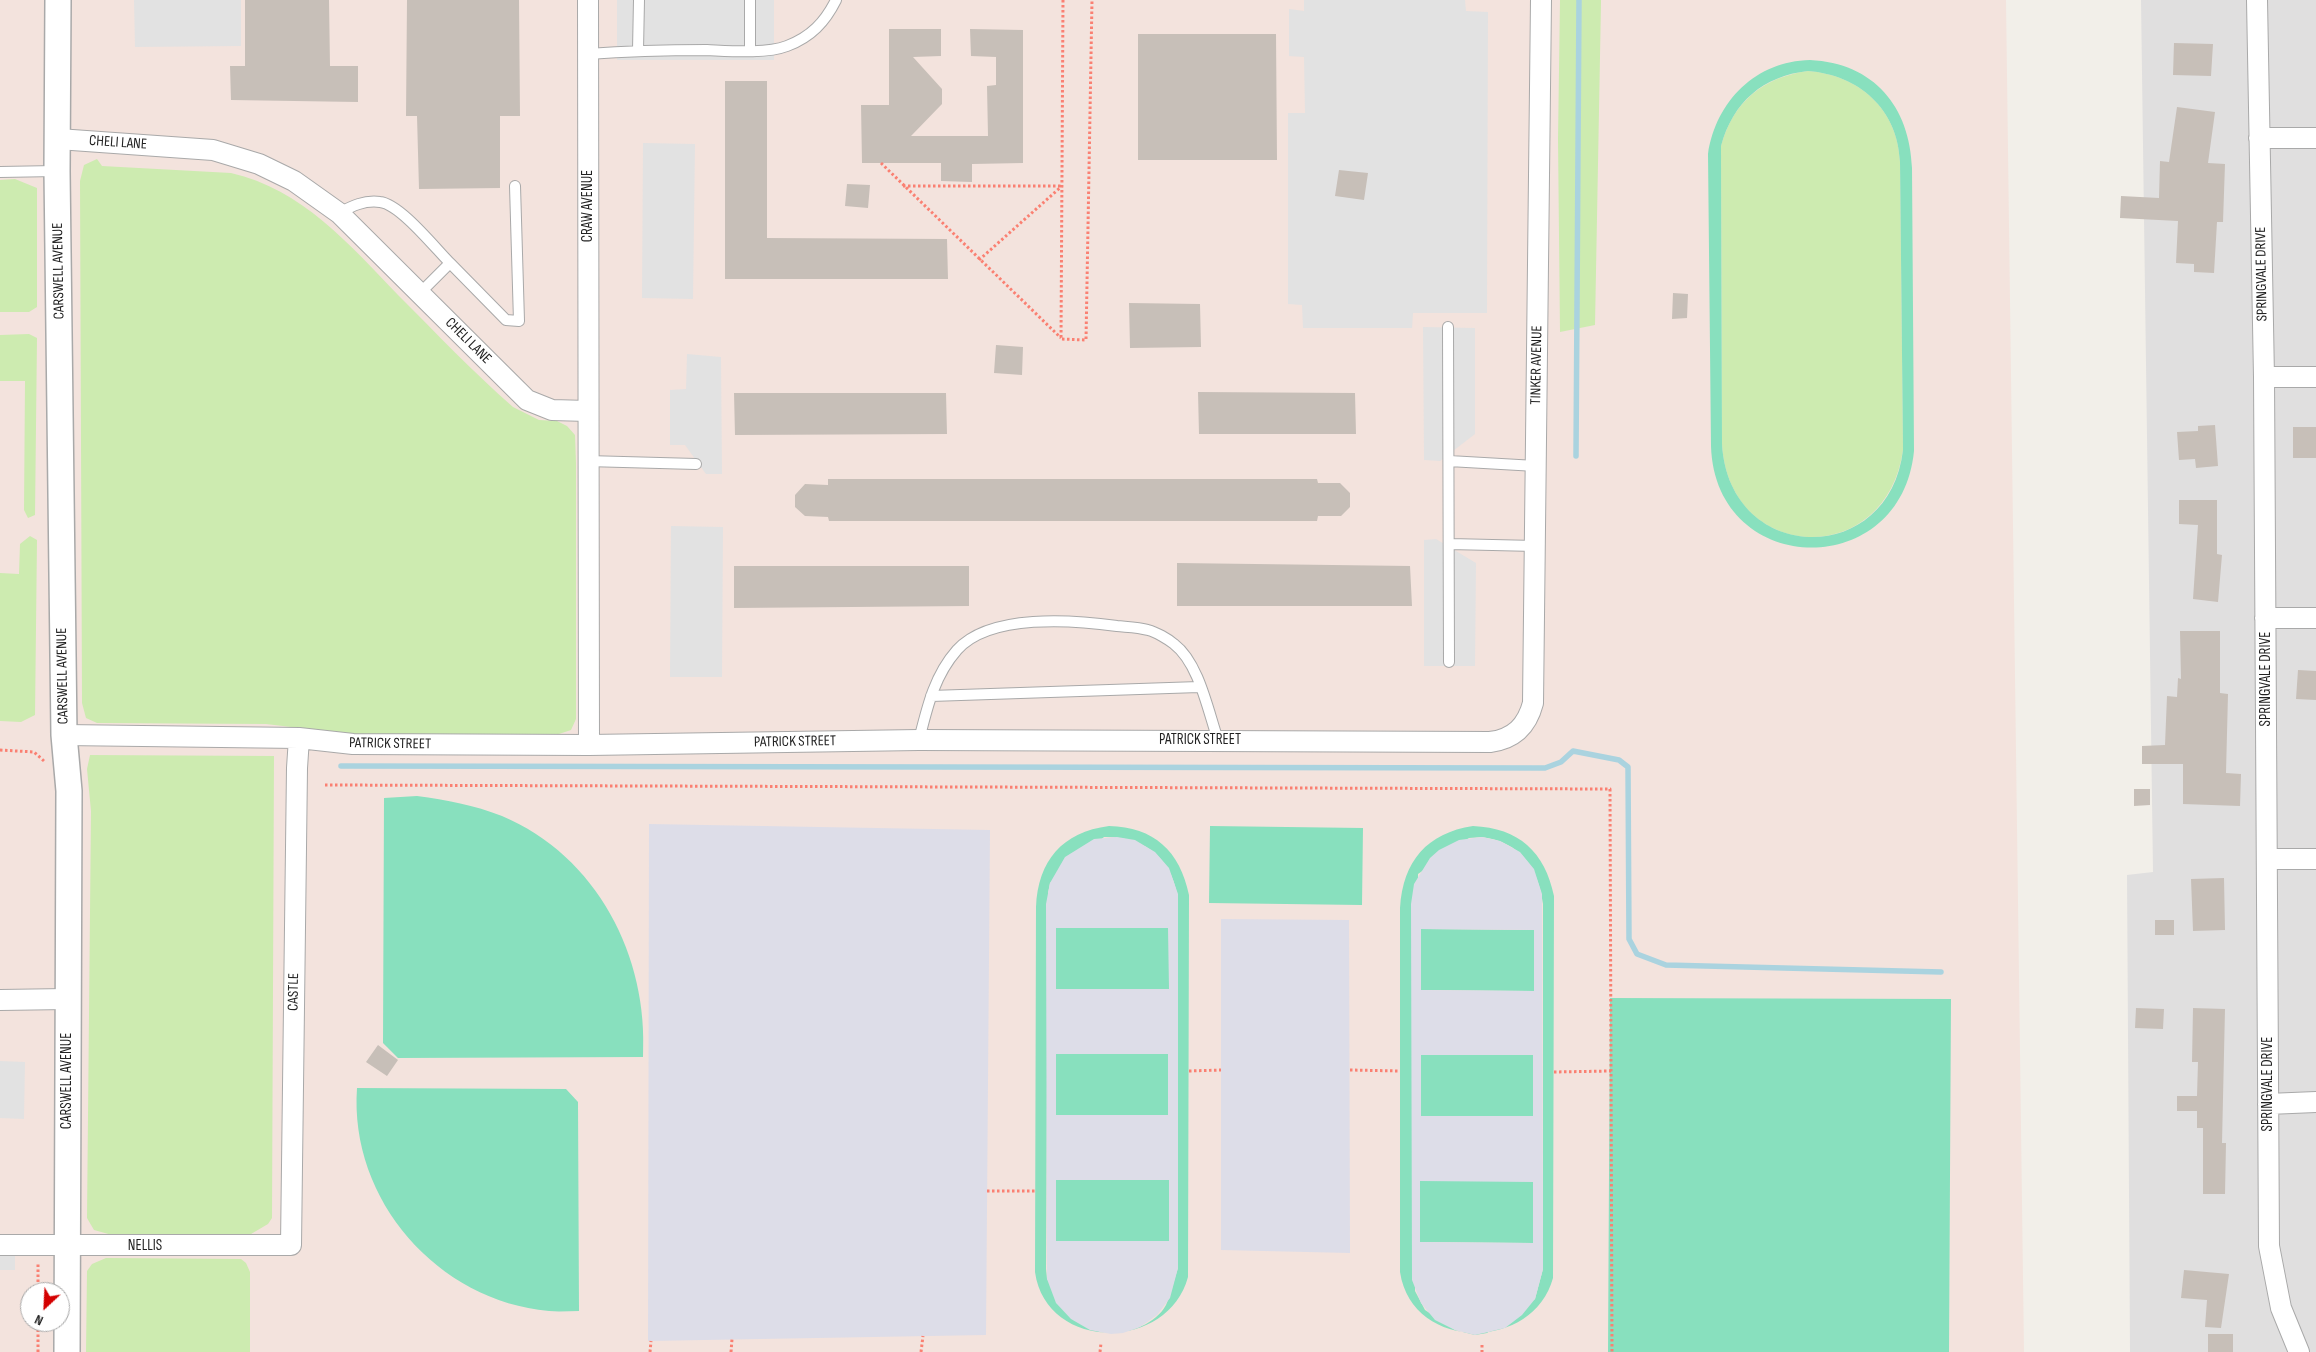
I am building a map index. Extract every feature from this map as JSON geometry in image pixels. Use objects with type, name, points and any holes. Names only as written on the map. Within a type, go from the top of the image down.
[{"type":"street","name":"CARSWELL AVENUE","points":[[58,0],[57,172],[64,735],[69,791],[67,1352]]},
{"type":"street","name":"CRAW AVENUE","points":[[588,0],[588,411]]},
{"type":"street","name":"TINKER AVENUE","points":[[1522,728],[1530,716],[1533,703],[1541,0]]},
{"type":"street","name":"SPRINGVALE DRIVE","points":[[2257,0],[2264,377],[2269,1246],[2280,1308],[2299,1352]]},
{"type":"street","points":[[2259,138],[2316,138]]},
{"type":"street","name":"CHELI LANE","points":[[58,139],[213,150],[259,164],[294,181],[339,213],[527,400],[552,410],[588,411]]},
{"type":"street","points":[[2264,377],[2316,377]]},
{"type":"street","points":[[588,411],[589,745]]},
{"type":"street","points":[[2265,618],[2316,618]]},
{"type":"street","name":"PATRICK STREET","points":[[64,735],[300,738],[353,744],[589,745],[918,740],[1490,742],[1512,736],[1522,728]]},
{"type":"street","name":"CASTLE","points":[[291,1245],[297,768],[300,738]]},
{"type":"street","points":[[2267,859],[2316,859]]},
{"type":"street","points":[[0,1000],[67,999]]},
{"type":"street","points":[[2268,1104],[2316,1102]]},
{"type":"street","name":"NELLIS","points":[[0,1245],[291,1245]]},
{"type":"lane","points":[[638,50],[639,0]]},
{"type":"lane","points":[[750,0],[750,51]]},
{"type":"lane","points":[[588,54],[638,50],[750,51],[786,47],[814,32],[829,15],[836,0]]},
{"type":"lane","points":[[0,172],[57,172]]},
{"type":"lane","points":[[339,213],[358,203],[381,202],[397,210],[506,320],[518,321],[514,186]]},
{"type":"lane","points":[[420,293],[450,263]]},
{"type":"lane","points":[[1448,327],[1450,544],[1448,662]]},
{"type":"lane","points":[[587,461],[696,464]]},
{"type":"lane","points":[[1449,461],[1536,466]]},
{"type":"lane","points":[[1450,544],[1535,546]]},
{"type":"lane","points":[[918,740],[931,696],[946,666],[958,649],[973,638],[997,629],[1036,621],[1079,620],[1149,630],[1175,645],[1192,666],[1218,740]]},
{"type":"lane","points":[[931,696],[1199,687]]},
{"type":"path","points":[[1061,339],[1063,0]]},
{"type":"path","points":[[881,163],[1061,339],[1086,340],[1092,0]]},
{"type":"path","points":[[904,186],[1062,186]]},
{"type":"path","points":[[979,260],[1062,186]]},
{"type":"path","points":[[0,750],[34,752],[43,758],[47,768]]},
{"type":"path","points":[[325,785],[1610,789],[1612,1352]]},
{"type":"path","points":[[1189,1070],[1221,1070]]},
{"type":"path","points":[[1350,1070],[1400,1071]]},
{"type":"path","points":[[1554,1072],[1611,1071]]},
{"type":"path","points":[[987,1192],[1036,1191]]},
{"type":"path","points":[[38,1258],[38,1282]]},
{"type":"path","points":[[38,1332],[38,1352]]},
{"type":"path","points":[[921,1352],[923,1336]]},
{"type":"path","points":[[731,1352],[732,1339]]},
{"type":"path","points":[[650,1352],[651,1341]]},
{"type":"path","points":[[1100,1352],[1101,1343]]},
{"type":"path","points":[[1482,1345],[1482,1352]]},
{"type":"shaded area","points":[[0,0],[2006,0],[2024,1352],[0,1352]]},
{"type":"shaded area","points":[[134,0],[241,0],[241,46],[135,47]]},
{"type":"shaded area","points":[[617,0],[774,0],[774,60],[617,60]]},
{"type":"shaded area","points":[[1304,0],[1465,0],[1466,11],[1488,12],[1487,313],[1413,313],[1412,328],[1303,328],[1302,305],[1288,304],[1288,113],[1305,113],[1304,57],[1289,56],[1289,9],[1304,11]]},
{"type":"shaded area","points":[[2141,0],[2316,0],[2316,1352],[2130,1352],[2127,875],[2153,872]]},
{"type":"shaded area","points":[[643,143],[695,144],[693,299],[642,298]]},
{"type":"shaded area","points":[[1423,327],[1475,328],[1475,434],[1440,461],[1424,460]]},
{"type":"shaded area","points":[[687,354],[721,357],[722,474],[706,474],[685,445],[670,445],[670,390],[686,389]]},
{"type":"shaded area","points":[[671,526],[723,527],[722,677],[670,677]]},
{"type":"shaded area","points":[[1436,539],[1476,563],[1475,666],[1424,666],[1424,540]]},
{"type":"shaded area","points":[[649,824],[990,830],[986,1335],[648,1341]]},
{"type":"shaded area","points":[[1117,837],[1135,840],[1155,852],[1169,868],[1178,894],[1178,1268],[1170,1298],[1157,1315],[1140,1327],[1123,1333],[1111,1334],[1090,1330],[1071,1319],[1056,1303],[1047,1279],[1046,904],[1050,883],[1065,857],[1094,839]],"holes":[[[1056,928],[1168,928],[1169,989],[1056,989]],[[1056,1054],[1168,1054],[1168,1115],[1056,1115]],[[1056,1180],[1169,1180],[1169,1241],[1056,1241]]]},
{"type":"shaded area","points":[[1482,837],[1500,841],[1520,852],[1534,869],[1542,894],[1543,1269],[1535,1299],[1522,1315],[1505,1328],[1475,1335],[1455,1330],[1435,1320],[1421,1303],[1412,1280],[1411,904],[1414,884],[1430,858],[1439,850],[1459,840]],"holes":[[[1421,929],[1534,930],[1534,991],[1421,990]],[[1421,1055],[1533,1055],[1533,1116],[1421,1116]],[[1420,1181],[1533,1182],[1533,1243],[1420,1242]]]},
{"type":"shaded area","points":[[1221,919],[1349,920],[1350,1253],[1221,1250]]},
{"type":"shaded area","points":[[0,1061],[25,1062],[24,1119],[0,1118]]},
{"type":"shaded area","points":[[0,1254],[15,1254],[15,1270],[0,1270]]},
{"type":"green space","points":[[1560,0],[1601,0],[1601,3],[1595,325],[1560,332],[1558,139]]},
{"type":"green space","points":[[1810,60],[1833,63],[1853,70],[1870,79],[1884,92],[1896,108],[1910,146],[1912,168],[1914,451],[1902,494],[1877,524],[1845,542],[1809,548],[1774,540],[1743,521],[1720,490],[1711,446],[1708,154],[1712,135],[1730,101],[1756,76],[1790,62]],"holes":[[[1808,71],[1844,79],[1872,98],[1892,126],[1898,143],[1900,162],[1903,450],[1891,489],[1870,516],[1841,532],[1810,537],[1779,530],[1751,513],[1731,484],[1722,444],[1721,146],[1733,116],[1742,104],[1764,85],[1792,74]]]},
{"type":"green space","points":[[1808,71],[1844,79],[1872,98],[1892,126],[1898,143],[1900,162],[1903,450],[1891,489],[1869,517],[1840,532],[1809,537],[1778,530],[1751,512],[1731,484],[1722,444],[1721,146],[1733,117],[1752,94],[1777,79]]},
{"type":"green space","points":[[97,159],[102,166],[231,173],[257,181],[280,192],[302,205],[343,239],[483,380],[513,407],[539,420],[557,421],[567,426],[575,435],[576,719],[571,730],[559,734],[349,734],[266,724],[97,723],[86,718],[82,703],[80,181],[84,165]]},
{"type":"green space","points":[[15,179],[37,188],[37,307],[29,312],[0,312],[0,180]]},
{"type":"green space","points":[[29,334],[37,338],[35,515],[28,518],[24,510],[25,381],[0,381],[0,335]]},
{"type":"green space","points":[[30,536],[37,540],[35,715],[21,722],[0,721],[0,573],[19,574],[20,544]]},
{"type":"green space","points":[[90,755],[274,756],[272,1218],[268,1224],[251,1234],[112,1235],[94,1230],[87,1218],[91,811],[87,769]]},
{"type":"green space","points":[[417,796],[460,803],[502,816],[536,834],[565,856],[590,883],[610,914],[626,947],[637,983],[643,1020],[643,1057],[398,1058],[383,1043],[384,798]]},
{"type":"green space","points":[[1109,826],[1125,827],[1139,831],[1152,837],[1172,854],[1185,879],[1189,895],[1188,1277],[1176,1302],[1157,1319],[1147,1323],[1161,1313],[1166,1305],[1178,1268],[1178,903],[1176,888],[1164,863],[1145,846],[1133,841],[1104,837],[1050,883],[1048,893],[1047,1279],[1099,1331],[1083,1329],[1061,1317],[1044,1298],[1035,1272],[1036,907],[1042,876],[1048,863],[1056,851],[1066,842],[1092,829]]},
{"type":"green space","points":[[1210,826],[1363,828],[1362,905],[1209,903]]},
{"type":"green space","points":[[1473,826],[1489,828],[1516,837],[1537,855],[1550,880],[1554,896],[1553,1278],[1541,1302],[1522,1320],[1499,1330],[1490,1331],[1535,1299],[1543,1269],[1543,904],[1537,879],[1525,859],[1507,844],[1482,837],[1469,838],[1418,874],[1415,1291],[1425,1310],[1454,1330],[1448,1329],[1426,1317],[1409,1298],[1400,1272],[1400,908],[1402,891],[1412,863],[1420,852],[1443,835]]},
{"type":"green space","points":[[1056,928],[1169,928],[1169,989],[1056,989]]},
{"type":"green space","points":[[1421,929],[1534,930],[1534,991],[1421,990]]},
{"type":"green space","points":[[1610,998],[1951,999],[1949,1352],[1608,1352]]},
{"type":"green space","points":[[1055,1054],[1168,1054],[1168,1115],[1055,1115]]},
{"type":"green space","points":[[1421,1055],[1533,1055],[1533,1116],[1421,1116]]},
{"type":"green space","points":[[357,1088],[566,1089],[578,1102],[579,1311],[549,1311],[509,1303],[471,1288],[437,1266],[408,1238],[385,1205],[368,1169],[358,1129]]},
{"type":"green space","points":[[1056,1180],[1169,1180],[1169,1241],[1056,1241]]},
{"type":"green space","points":[[1420,1181],[1533,1181],[1533,1243],[1420,1242]]},
{"type":"green space","points":[[106,1258],[241,1259],[246,1263],[250,1272],[250,1352],[86,1352],[87,1271],[92,1264]]},
{"type":"building","points":[[245,0],[329,0],[330,66],[358,66],[358,102],[231,100],[230,66],[245,66]]},
{"type":"building","points":[[407,0],[519,0],[520,116],[500,116],[500,188],[419,189],[417,116],[406,116]]},
{"type":"building","points":[[889,29],[941,29],[941,56],[913,57],[942,89],[942,104],[911,136],[988,136],[987,86],[996,85],[996,57],[971,56],[970,29],[1023,30],[1023,163],[972,164],[972,182],[941,181],[941,163],[862,163],[861,105],[889,105]]},
{"type":"building","points":[[1138,34],[1276,34],[1277,160],[1138,160]]},
{"type":"building","points":[[2174,43],[2213,44],[2211,76],[2173,75]]},
{"type":"building","points":[[725,81],[767,81],[767,238],[947,239],[948,279],[725,279]]},
{"type":"building","points":[[2177,107],[2215,112],[2208,163],[2225,164],[2223,222],[2217,222],[2214,273],[2194,272],[2194,264],[2176,263],[2178,221],[2120,218],[2121,196],[2159,198],[2160,161],[2169,162]]},
{"type":"building","points":[[1339,170],[1368,173],[1364,200],[1335,196]]},
{"type":"building","points":[[847,184],[870,185],[868,208],[845,206]]},
{"type":"building","points":[[1673,293],[1688,294],[1687,318],[1672,319]]},
{"type":"building","points":[[1129,303],[1200,304],[1201,347],[1130,348]]},
{"type":"building","points":[[996,345],[1023,347],[1022,375],[994,373]]},
{"type":"building","points":[[1198,392],[1355,393],[1356,434],[1199,434]]},
{"type":"building","points":[[734,393],[946,393],[947,434],[735,435]]},
{"type":"building","points":[[2215,425],[2218,466],[2196,468],[2195,459],[2179,460],[2177,432],[2198,431],[2198,426]]},
{"type":"building","points":[[2293,427],[2316,427],[2316,458],[2293,458]]},
{"type":"building","points":[[828,479],[1317,479],[1318,483],[1340,483],[1350,493],[1350,507],[1341,516],[1318,516],[1317,521],[829,521],[828,517],[805,516],[795,507],[795,495],[805,484],[828,485]]},
{"type":"building","points":[[2179,500],[2217,500],[2217,554],[2222,555],[2218,602],[2193,599],[2198,525],[2179,524]]},
{"type":"building","points":[[1177,563],[1410,566],[1412,606],[1177,606]]},
{"type":"building","points":[[734,566],[969,566],[969,606],[734,608]]},
{"type":"building","points":[[2180,631],[2220,631],[2220,693],[2228,694],[2226,773],[2241,774],[2240,806],[2183,804],[2183,764],[2142,764],[2142,746],[2165,745],[2167,696],[2177,697],[2178,678],[2181,679]]},
{"type":"building","points":[[2298,670],[2316,671],[2316,700],[2296,699]]},
{"type":"building","points":[[2134,789],[2150,789],[2150,805],[2134,806]]},
{"type":"building","points":[[2224,878],[2225,930],[2193,931],[2191,879]]},
{"type":"building","points":[[2155,920],[2174,920],[2174,935],[2155,935]]},
{"type":"building","points":[[2136,1008],[2164,1009],[2163,1029],[2135,1028]]},
{"type":"building","points":[[2193,1008],[2225,1009],[2222,1143],[2226,1143],[2225,1194],[2203,1194],[2203,1128],[2197,1128],[2197,1111],[2177,1111],[2177,1096],[2197,1096],[2198,1062],[2192,1062]]},
{"type":"building","points":[[378,1045],[398,1060],[387,1076],[366,1062]]},
{"type":"building","points":[[2184,1270],[2229,1274],[2221,1328],[2205,1327],[2207,1300],[2181,1298]]},
{"type":"building","points":[[2208,1334],[2233,1334],[2233,1352],[2208,1352]]},
{"type":"waterway","points":[[1576,456],[1579,0]]},
{"type":"waterway","points":[[341,766],[1545,768],[1561,762],[1573,751],[1619,760],[1628,767],[1629,939],[1637,954],[1666,965],[1941,972]]}]
